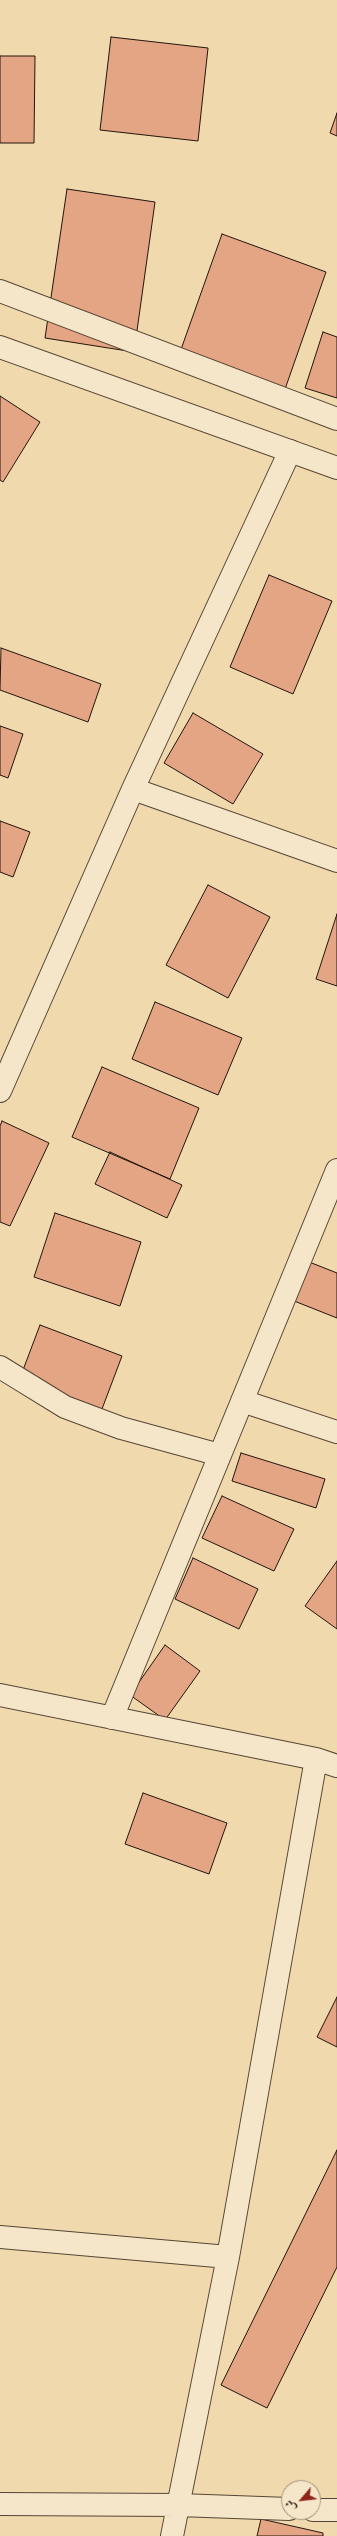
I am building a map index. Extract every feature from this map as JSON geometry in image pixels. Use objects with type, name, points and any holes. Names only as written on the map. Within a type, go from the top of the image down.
[{"type":"street","points":[[0,291],[337,419]]},
{"type":"street","points":[[0,347],[337,468]]},
{"type":"street","points":[[0,1091],[133,789],[290,451]]},
{"type":"street","points":[[133,789],[337,861]]},
{"type":"street","points":[[112,1718],[337,1170]]},
{"type":"street","points":[[0,1367],[65,1407],[121,1428],[220,1455]]},
{"type":"street","points":[[242,1401],[337,1432]]},
{"type":"street","points":[[0,1696],[316,1759],[337,1766]]},
{"type":"street","points":[[172,2536],[228,2257],[316,1759]]},
{"type":"street","points":[[0,2237],[228,2257]]},
{"type":"street","points":[[0,2504],[179,2505],[281,2509]]},
{"type":"street","points":[[321,2510],[337,2510]]},
{"type":"building","points":[[111,37],[208,48],[198,141],[100,130]]},
{"type":"building","points":[[0,56],[35,56],[34,143],[0,143]]},
{"type":"building","points":[[337,113],[337,136],[330,133]]},
{"type":"building","points":[[67,189],[155,202],[134,352],[45,338]]},
{"type":"building","points":[[222,234],[326,272],[284,392],[179,355]]},
{"type":"building","points":[[323,332],[337,337],[337,398],[305,388]]},
{"type":"building","points":[[0,396],[40,422],[3,482],[0,480]]},
{"type":"building","points":[[269,575],[332,601],[293,694],[230,667]]},
{"type":"building","points":[[1,648],[101,684],[88,722],[0,690]]},
{"type":"building","points":[[193,713],[263,754],[233,804],[164,763]]},
{"type":"building","points":[[0,726],[23,734],[8,778],[0,775]]},
{"type":"building","points":[[0,821],[30,832],[13,877],[0,872]]},
{"type":"building","points":[[208,885],[270,917],[228,998],[166,965]]},
{"type":"building","points":[[337,914],[337,986],[316,979]]},
{"type":"building","points":[[155,1002],[242,1038],[218,1095],[132,1059]]},
{"type":"building","points":[[102,1067],[199,1108],[170,1179],[72,1137]]},
{"type":"building","points":[[2,1121],[49,1143],[10,1226],[0,1222],[0,1126]]},
{"type":"building","points":[[110,1152],[182,1185],[167,1218],[95,1184]]},
{"type":"building","points":[[55,1213],[141,1242],[120,1306],[34,1277]]},
{"type":"building","points":[[294,1256],[337,1273],[337,1318],[279,1295]]},
{"type":"building","points":[[40,1325],[122,1356],[102,1409],[20,1378]]},
{"type":"building","points":[[241,1453],[325,1479],[316,1508],[232,1481]]},
{"type":"building","points":[[222,1496],[294,1529],[274,1571],[202,1538]]},
{"type":"building","points":[[193,1558],[258,1589],[239,1629],[175,1599]]},
{"type":"building","points":[[337,1561],[337,1629],[305,1606]]},
{"type":"building","points":[[165,1645],[200,1671],[165,1720],[130,1695]]},
{"type":"building","points":[[143,1793],[227,1823],[209,1874],[125,1844]]},
{"type":"building","points":[[337,1997],[337,2047],[317,2037]]},
{"type":"building","points":[[337,2150],[337,2267],[267,2408],[221,2385]]},
{"type":"building","points":[[261,2519],[323,2533],[323,2536],[257,2536]]}]
